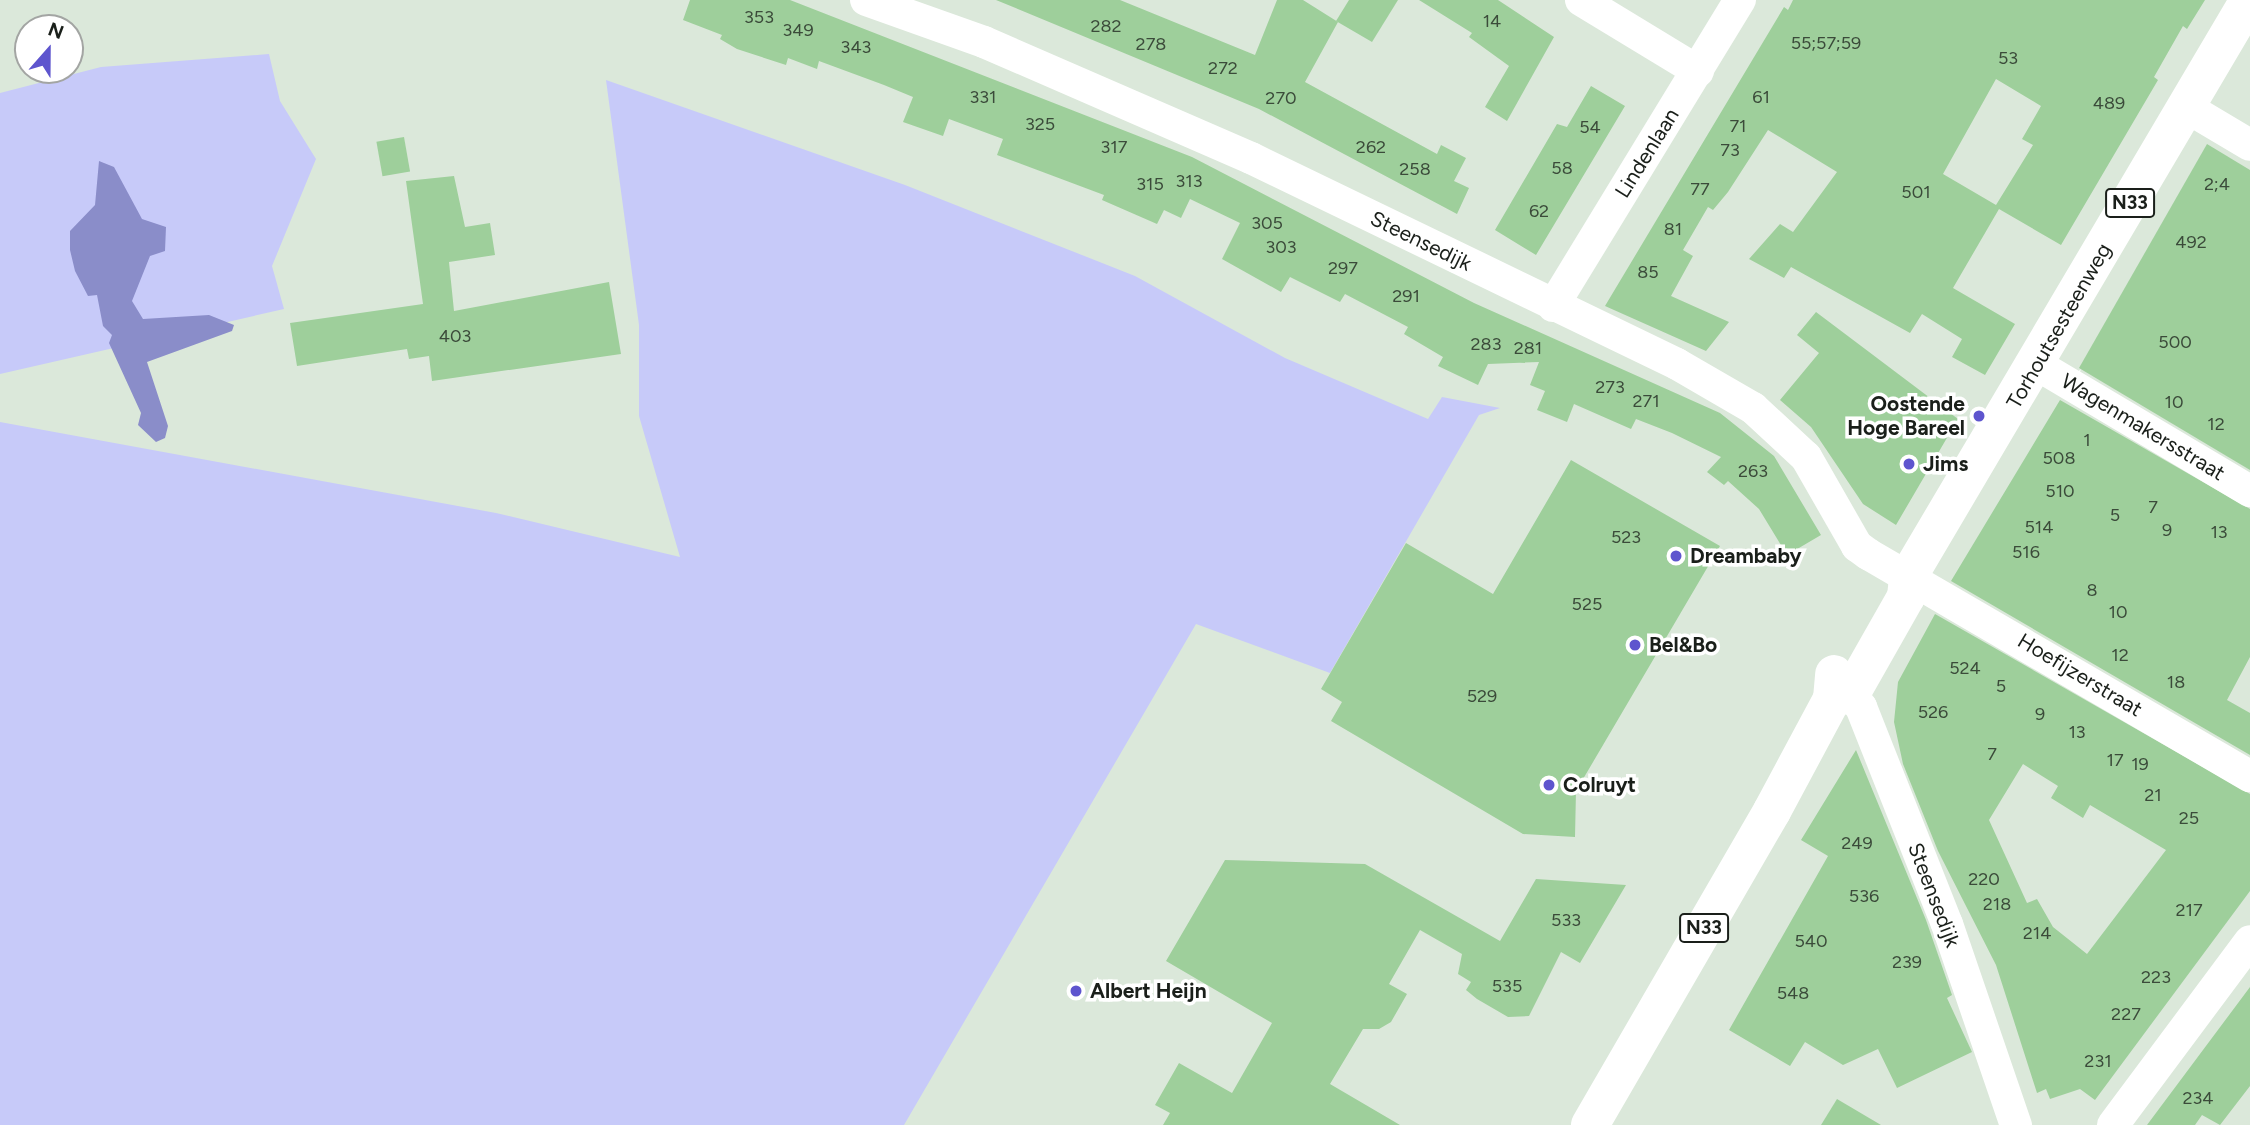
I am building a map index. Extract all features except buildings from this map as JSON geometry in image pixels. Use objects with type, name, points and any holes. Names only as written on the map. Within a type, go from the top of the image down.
[{"type":"main road","name":"Torhoutsesteenweg","points":[[1590,1125],[1839,689],[1885,590],[1908,577],[2249,0]]},
{"type":"street","name":"Steensedijk","points":[[866,0],[984,42],[1251,158],[1677,364],[1753,408],[1806,457],[1857,545],[1908,577]]},
{"type":"street","points":[[1581,0],[1611,9],[1698,71]]},
{"type":"street","name":"Lindenlaan","points":[[1553,306],[1740,0]]},
{"type":"street","points":[[2186,107],[2250,145]]},
{"type":"street","name":"Wagenmakersstraat","points":[[2036,364],[2250,491]]},
{"type":"street","name":"Hoefijzerstraat","points":[[1908,577],[2250,776]]},
{"type":"street","name":"Steensedijk","points":[[1839,689],[1947,924],[2016,1125]]},
{"type":"street","points":[[2113,1125],[2250,941]]},
{"type":"shaded area","points":[[269,54],[280,101],[316,159],[272,266],[284,309],[0,374],[0,93],[35,84],[84,84],[84,71],[101,67]]},
{"type":"shaded area","points":[[606,80],[905,185],[1135,276],[1285,358],[1428,419],[1442,397],[1500,408],[1479,415],[1330,673],[1196,624],[904,1125],[0,1125],[0,422],[496,513],[680,557],[639,416],[639,325]]},
{"type":"shaded area","points":[[99,161],[114,167],[142,219],[166,227],[165,251],[150,256],[132,301],[143,319],[209,315],[234,325],[232,331],[147,362],[168,426],[165,438],[156,442],[138,425],[141,413],[109,343],[112,335],[103,326],[97,295],[88,296],[75,271],[70,250],[70,231],[95,205]]},
{"type":"place","name":"Oostende Hoge Bareel","points":[[1979,416]]},
{"type":"place","name":"Jims","points":[[1909,464]]},
{"type":"place","name":"Dreambaby","points":[[1676,556]]},
{"type":"place","name":"Bel&Bo","points":[[1635,645]]},
{"type":"place","name":"Colruyt","points":[[1549,785]]},
{"type":"place","name":"Albert Heijn","points":[[1076,991]]}]
